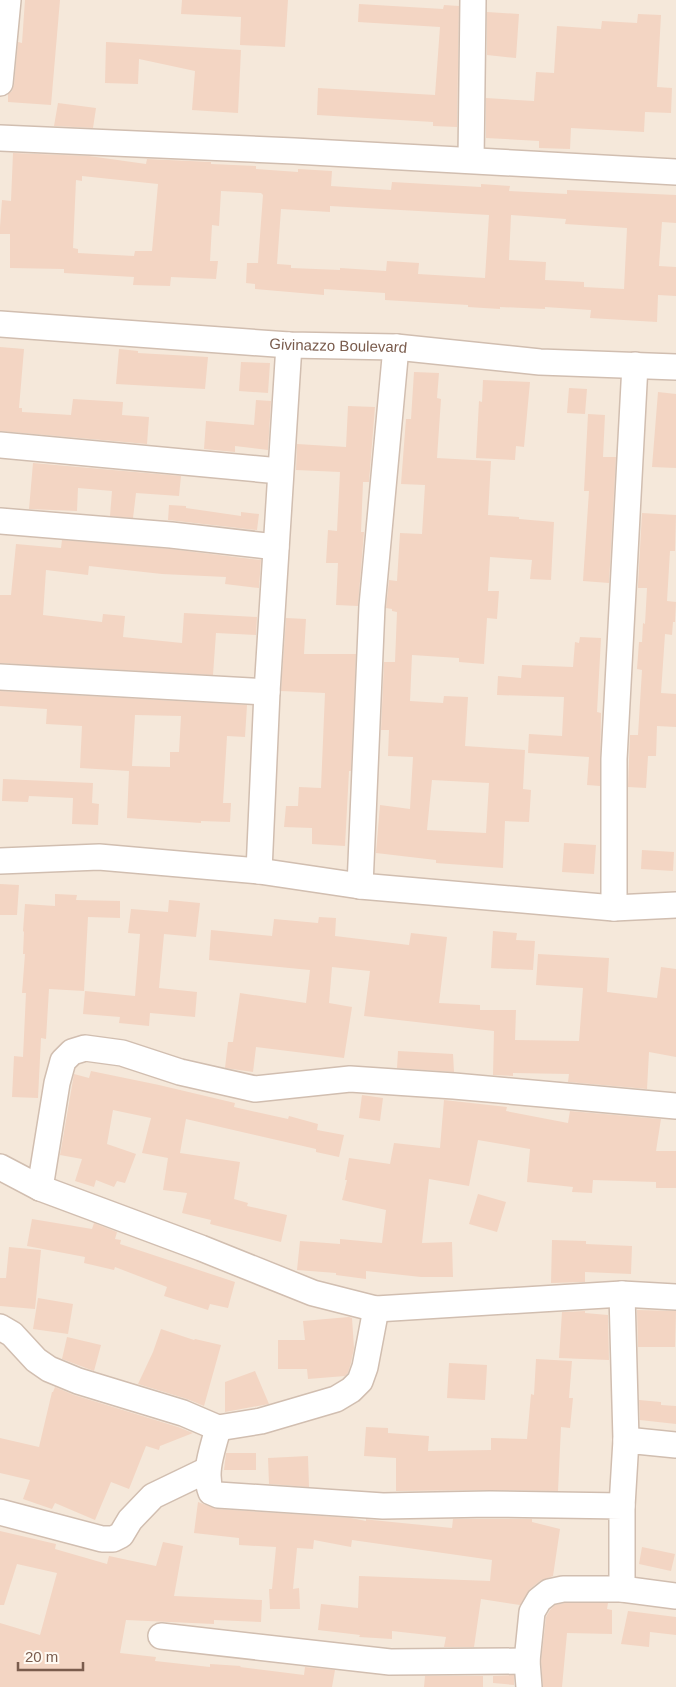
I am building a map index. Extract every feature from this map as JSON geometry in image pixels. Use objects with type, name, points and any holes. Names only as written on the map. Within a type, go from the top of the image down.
[{"type":"street","points":[[0,83],[8,0]]},
{"type":"street","points":[[470,160],[473,0]]},
{"type":"street","points":[[0,138],[470,160],[676,172]]},
{"type":"street","name":"Givinazzo Boulevard","points":[[0,324],[289,345],[396,347],[540,362],[676,367]]},
{"type":"street","points":[[259,871],[267,692],[289,345]]},
{"type":"street","points":[[360,886],[372,606],[396,347]]},
{"type":"street","points":[[614,908],[614,759],[635,365]]},
{"type":"street","points":[[0,445],[280,471]]},
{"type":"street","points":[[0,522],[171,535],[276,546]]},
{"type":"street","points":[[0,677],[267,692]]},
{"type":"street","points":[[0,861],[99,857],[259,871],[360,886],[614,908],[676,904]]},
{"type":"street","points":[[40,1188],[57,1083],[63,1061],[72,1052],[85,1048],[122,1053],[180,1072],[255,1089],[350,1079],[464,1086],[676,1106]]},
{"type":"street","points":[[0,1167],[40,1188],[201,1248],[313,1293],[376,1309],[622,1294],[676,1297]]},
{"type":"street","points":[[622,1294],[626,1440],[622,1506],[622,1589]]},
{"type":"street","points":[[0,1327],[12,1334],[36,1360],[50,1369],[78,1381],[183,1413],[218,1428],[261,1421],[336,1399],[350,1390],[360,1382],[365,1367],[376,1309]]},
{"type":"street","points":[[218,1428],[208,1470],[208,1485],[211,1492],[218,1495],[383,1506],[490,1504],[622,1506]]},
{"type":"street","points":[[626,1440],[676,1445]]},
{"type":"street","points":[[0,1512],[94,1537],[113,1539],[121,1535],[130,1520],[153,1496],[208,1470]]},
{"type":"street","points":[[529,1687],[526,1661],[532,1612],[539,1600],[549,1592],[563,1589],[622,1589],[676,1596]]},
{"type":"street","points":[[161,1636],[390,1662],[526,1661]]},
{"type":"shaded area","points":[[0,0],[676,0],[676,1687],[0,1687]]},
{"type":"building","points":[[25,0],[60,0],[51,105],[8,102],[8,94],[12,91],[14,84],[18,42],[22,43]]},
{"type":"building","points":[[182,0],[288,0],[285,47],[240,45],[241,17],[181,14]]},
{"type":"building","points":[[359,4],[443,9],[444,5],[459,6],[457,127],[433,126],[433,122],[317,115],[318,88],[435,95],[440,27],[358,22]]},
{"type":"building","points":[[487,12],[519,14],[516,58],[487,55]]},
{"type":"building","points":[[638,14],[661,15],[657,87],[672,88],[671,113],[645,112],[644,132],[571,128],[570,149],[539,148],[539,141],[486,138],[486,98],[534,101],[536,72],[554,73],[557,26],[601,29],[602,21],[637,23]]},
{"type":"building","points":[[106,42],[241,50],[238,113],[192,110],[195,71],[139,59],[138,84],[105,83]]},
{"type":"building","points":[[58,103],[96,108],[93,128],[54,126]]},
{"type":"building","points":[[13,153],[89,156],[146,164],[147,159],[211,162],[211,164],[256,166],[256,169],[298,172],[298,169],[332,171],[331,186],[391,190],[392,182],[481,187],[481,184],[510,186],[509,191],[567,194],[567,190],[676,195],[676,223],[662,222],[659,266],[676,267],[676,296],[658,295],[657,322],[590,318],[591,310],[545,307],[545,309],[500,307],[500,309],[385,300],[385,293],[324,289],[324,295],[255,289],[255,284],[246,283],[247,263],[258,263],[263,195],[261,193],[221,191],[219,226],[212,225],[210,261],[218,261],[216,279],[171,277],[170,286],[133,285],[134,277],[64,273],[64,269],[10,268],[10,234],[0,234],[0,227],[2,200],[11,201]],"holes":[[[82,176],[158,184],[152,251],[135,251],[134,256],[78,253],[78,249],[73,248],[76,180],[82,181]],[[330,206],[489,215],[485,278],[418,274],[419,263],[387,261],[386,271],[340,268],[340,270],[291,268],[291,265],[277,264],[281,209],[330,212]],[[511,215],[566,219],[565,224],[627,228],[624,289],[584,287],[584,282],[545,280],[546,262],[509,260]]]},
{"type":"building","points":[[0,347],[24,349],[19,408],[22,408],[22,412],[71,415],[73,399],[123,402],[122,415],[149,417],[147,444],[0,431]]},
{"type":"building","points":[[119,349],[138,351],[138,353],[208,357],[205,389],[116,384]]},
{"type":"building","points":[[241,362],[270,363],[268,393],[239,391]]},
{"type":"building","points":[[414,372],[439,373],[437,398],[441,399],[437,458],[491,461],[488,515],[554,522],[551,580],[530,579],[532,560],[490,557],[488,591],[499,591],[497,619],[487,618],[484,664],[459,662],[459,658],[412,655],[410,701],[443,703],[444,696],[468,697],[465,746],[525,750],[523,789],[531,790],[529,822],[505,821],[503,868],[436,863],[436,860],[376,853],[380,805],[410,809],[413,757],[388,756],[389,730],[381,730],[384,662],[395,662],[397,612],[386,608],[389,580],[397,581],[400,533],[422,534],[425,485],[401,484],[406,419],[411,419]],"holes":[[[432,780],[489,783],[486,833],[427,830]]]},
{"type":"building","points":[[483,380],[530,382],[524,447],[516,446],[515,460],[476,458],[479,401],[482,402]]},
{"type":"building","points":[[569,388],[587,389],[585,414],[567,413]]},
{"type":"building","points":[[658,392],[676,394],[676,468],[652,467]]},
{"type":"building","points":[[256,400],[271,401],[268,450],[235,446],[235,452],[204,449],[206,421],[254,425]]},
{"type":"building","points":[[348,406],[375,407],[369,482],[363,482],[361,532],[364,532],[358,606],[336,605],[338,563],[326,563],[328,530],[337,531],[340,472],[296,470],[297,444],[346,447]]},
{"type":"building","points":[[588,414],[605,415],[603,457],[616,457],[609,583],[583,581],[589,491],[584,491]]},
{"type":"building","points":[[33,463],[181,476],[179,496],[136,493],[133,518],[110,516],[112,491],[78,488],[77,511],[29,509]]},
{"type":"building","points":[[169,505],[186,506],[186,508],[241,516],[241,512],[259,514],[257,530],[168,520]]},
{"type":"building","points":[[642,513],[676,515],[675,551],[670,551],[667,601],[676,602],[675,622],[673,622],[672,635],[665,634],[661,693],[676,694],[676,727],[657,726],[656,756],[648,756],[646,788],[628,787],[630,735],[638,735],[642,670],[637,669],[639,642],[642,642],[643,623],[645,624],[647,588],[638,588]]},
{"type":"building","points":[[62,540],[170,549],[261,560],[259,588],[225,584],[226,577],[162,574],[89,566],[88,575],[46,570],[43,615],[102,622],[103,614],[125,616],[123,637],[182,643],[184,613],[257,617],[256,635],[216,633],[213,675],[0,663],[0,595],[11,595],[16,544],[61,548]]},
{"type":"building","points":[[286,618],[306,619],[304,654],[356,654],[351,771],[349,771],[345,846],[312,844],[312,828],[284,827],[286,806],[298,806],[299,787],[321,788],[325,693],[281,691]]},
{"type":"building","points":[[580,637],[601,638],[597,712],[601,713],[600,786],[587,785],[589,757],[528,753],[529,734],[562,736],[564,697],[497,695],[498,676],[521,678],[522,665],[573,667],[575,642],[579,643]]},
{"type":"building","points":[[0,691],[247,705],[245,737],[227,736],[223,803],[231,803],[230,822],[201,821],[201,823],[127,818],[129,771],[80,768],[82,726],[46,724],[47,709],[0,706]],"holes":[[[135,715],[181,716],[179,752],[170,752],[170,767],[132,766]]]},
{"type":"building","points":[[3,779],[93,783],[92,803],[99,804],[98,825],[72,824],[73,798],[29,796],[28,802],[2,801]]},
{"type":"building","points":[[564,843],[596,845],[594,874],[562,872]]},
{"type":"building","points":[[642,850],[674,852],[673,871],[641,869]]},
{"type":"building","points":[[0,884],[19,885],[17,915],[0,915]]},
{"type":"building","points":[[55,894],[77,895],[76,900],[120,901],[120,918],[88,917],[84,991],[49,989],[46,1039],[41,1038],[38,1098],[12,1097],[14,1056],[23,1057],[26,993],[22,993],[25,954],[23,954],[23,931],[25,904],[55,906]]},
{"type":"building","points":[[169,900],[200,903],[196,937],[164,934],[159,988],[197,992],[195,1017],[150,1013],[149,1026],[119,1023],[120,1017],[83,1014],[85,991],[135,996],[140,934],[128,933],[131,909],[168,912]]},
{"type":"building","points":[[319,917],[336,918],[335,936],[409,945],[411,933],[447,937],[439,1003],[480,1005],[480,1010],[516,1010],[515,1040],[579,1041],[583,988],[536,985],[538,954],[609,958],[607,992],[657,998],[661,967],[676,969],[676,1057],[649,1052],[647,1089],[568,1082],[569,1074],[513,1073],[513,1076],[493,1075],[494,1031],[364,1016],[370,971],[332,967],[329,1003],[352,1007],[344,1058],[256,1047],[253,1072],[225,1068],[228,1042],[233,1042],[240,993],[306,1003],[310,970],[209,960],[211,930],[272,936],[274,919],[318,923]]},
{"type":"building","points":[[493,931],[517,933],[516,940],[535,941],[533,970],[491,968]]},
{"type":"building","points":[[398,1051],[453,1054],[454,1072],[397,1068]]},
{"type":"building","points":[[91,1071],[235,1103],[234,1107],[288,1119],[289,1116],[318,1124],[317,1130],[344,1135],[339,1157],[316,1152],[316,1149],[186,1119],[180,1153],[240,1162],[234,1199],[248,1203],[247,1206],[287,1215],[281,1242],[210,1224],[211,1220],[182,1213],[187,1193],[163,1190],[168,1158],[142,1153],[151,1118],[113,1110],[107,1144],[136,1154],[125,1183],[117,1181],[114,1187],[96,1180],[94,1187],[75,1181],[82,1159],[60,1155],[74,1074],[89,1078]]},
{"type":"building","points":[[362,1095],[383,1098],[380,1121],[359,1118]]},
{"type":"building","points":[[444,1100],[507,1107],[506,1111],[568,1123],[570,1111],[661,1119],[656,1151],[676,1151],[676,1188],[656,1188],[656,1182],[593,1180],[592,1193],[572,1192],[573,1187],[527,1182],[530,1149],[478,1140],[469,1186],[429,1179],[422,1243],[452,1242],[453,1277],[421,1277],[366,1271],[366,1279],[336,1275],[336,1273],[297,1270],[300,1241],[340,1244],[340,1239],[382,1243],[386,1210],[342,1200],[347,1180],[345,1180],[349,1158],[390,1164],[394,1143],[440,1148]]},
{"type":"building","points":[[478,1194],[506,1202],[497,1232],[469,1224]]},
{"type":"building","points":[[32,1219],[92,1229],[94,1223],[117,1232],[115,1239],[121,1240],[120,1244],[235,1282],[228,1308],[210,1304],[208,1310],[164,1296],[167,1287],[115,1267],[114,1270],[84,1263],[85,1257],[27,1246]]},
{"type":"building","points":[[552,1240],[586,1241],[586,1244],[632,1246],[631,1274],[585,1272],[585,1282],[551,1283]]},
{"type":"building","points":[[9,1247],[41,1250],[35,1309],[0,1306],[0,1278],[6,1278]]},
{"type":"building","points":[[38,1298],[73,1304],[68,1334],[33,1329]]},
{"type":"building","points":[[637,1310],[676,1311],[675,1347],[638,1347]]},
{"type":"building","points":[[585,1311],[585,1313],[608,1315],[609,1360],[559,1358],[562,1312]]},
{"type":"building","points":[[352,1318],[354,1348],[348,1373],[345,1376],[308,1379],[307,1369],[278,1369],[278,1340],[305,1340],[303,1321]]},
{"type":"building","points":[[161,1329],[194,1340],[221,1345],[204,1406],[138,1384]]},
{"type":"building","points":[[67,1337],[101,1345],[94,1371],[62,1359]]},
{"type":"building","points":[[536,1359],[572,1361],[569,1398],[573,1398],[570,1428],[561,1427],[558,1491],[396,1491],[396,1458],[364,1456],[366,1427],[388,1428],[388,1433],[429,1436],[428,1451],[491,1450],[491,1438],[527,1439],[531,1394],[534,1395]]},
{"type":"building","points":[[449,1363],[487,1365],[485,1400],[447,1398]]},
{"type":"building","points":[[255,1371],[269,1404],[225,1412],[225,1382]]},
{"type":"building","points":[[55,1387],[74,1395],[193,1433],[160,1446],[159,1450],[146,1446],[129,1489],[111,1482],[95,1520],[55,1503],[52,1509],[23,1499],[30,1480],[0,1473],[0,1438],[39,1447],[52,1392]]},
{"type":"building","points":[[639,1400],[661,1402],[661,1405],[676,1406],[676,1424],[640,1420]]},
{"type":"building","points":[[226,1453],[256,1453],[256,1470],[224,1470]]},
{"type":"building","points":[[308,1456],[309,1487],[269,1484],[268,1458]]},
{"type":"building","points":[[198,1502],[217,1509],[351,1518],[366,1521],[366,1519],[452,1528],[453,1519],[532,1519],[532,1522],[560,1529],[553,1576],[540,1581],[530,1589],[520,1605],[481,1599],[474,1647],[444,1647],[446,1637],[392,1631],[392,1639],[359,1637],[360,1635],[318,1630],[321,1604],[358,1608],[359,1576],[490,1581],[492,1560],[352,1540],[351,1547],[314,1540],[313,1549],[297,1548],[293,1589],[299,1588],[300,1609],[270,1609],[269,1589],[272,1589],[276,1547],[239,1545],[239,1538],[194,1533]]},
{"type":"building","points":[[0,1531],[56,1544],[55,1549],[107,1564],[109,1556],[156,1566],[163,1542],[183,1546],[174,1596],[262,1600],[261,1622],[214,1620],[214,1624],[126,1620],[120,1653],[156,1657],[155,1661],[210,1667],[210,1664],[241,1666],[304,1675],[305,1667],[335,1670],[332,1687],[0,1687],[0,1623],[40,1635],[57,1573],[17,1564],[4,1605],[0,1605]]},
{"type":"building","points":[[642,1547],[675,1554],[671,1571],[639,1564]]},
{"type":"building","points":[[565,1603],[608,1603],[607,1609],[612,1610],[612,1634],[567,1633],[562,1687],[543,1687],[541,1661],[546,1617],[555,1605]]},
{"type":"building","points":[[628,1611],[676,1617],[676,1635],[650,1632],[649,1647],[621,1644]]},
{"type":"building","points":[[514,1675],[514,1685],[493,1683],[493,1676]]},
{"type":"building","points":[[425,1676],[483,1676],[483,1687],[424,1687]]}]
